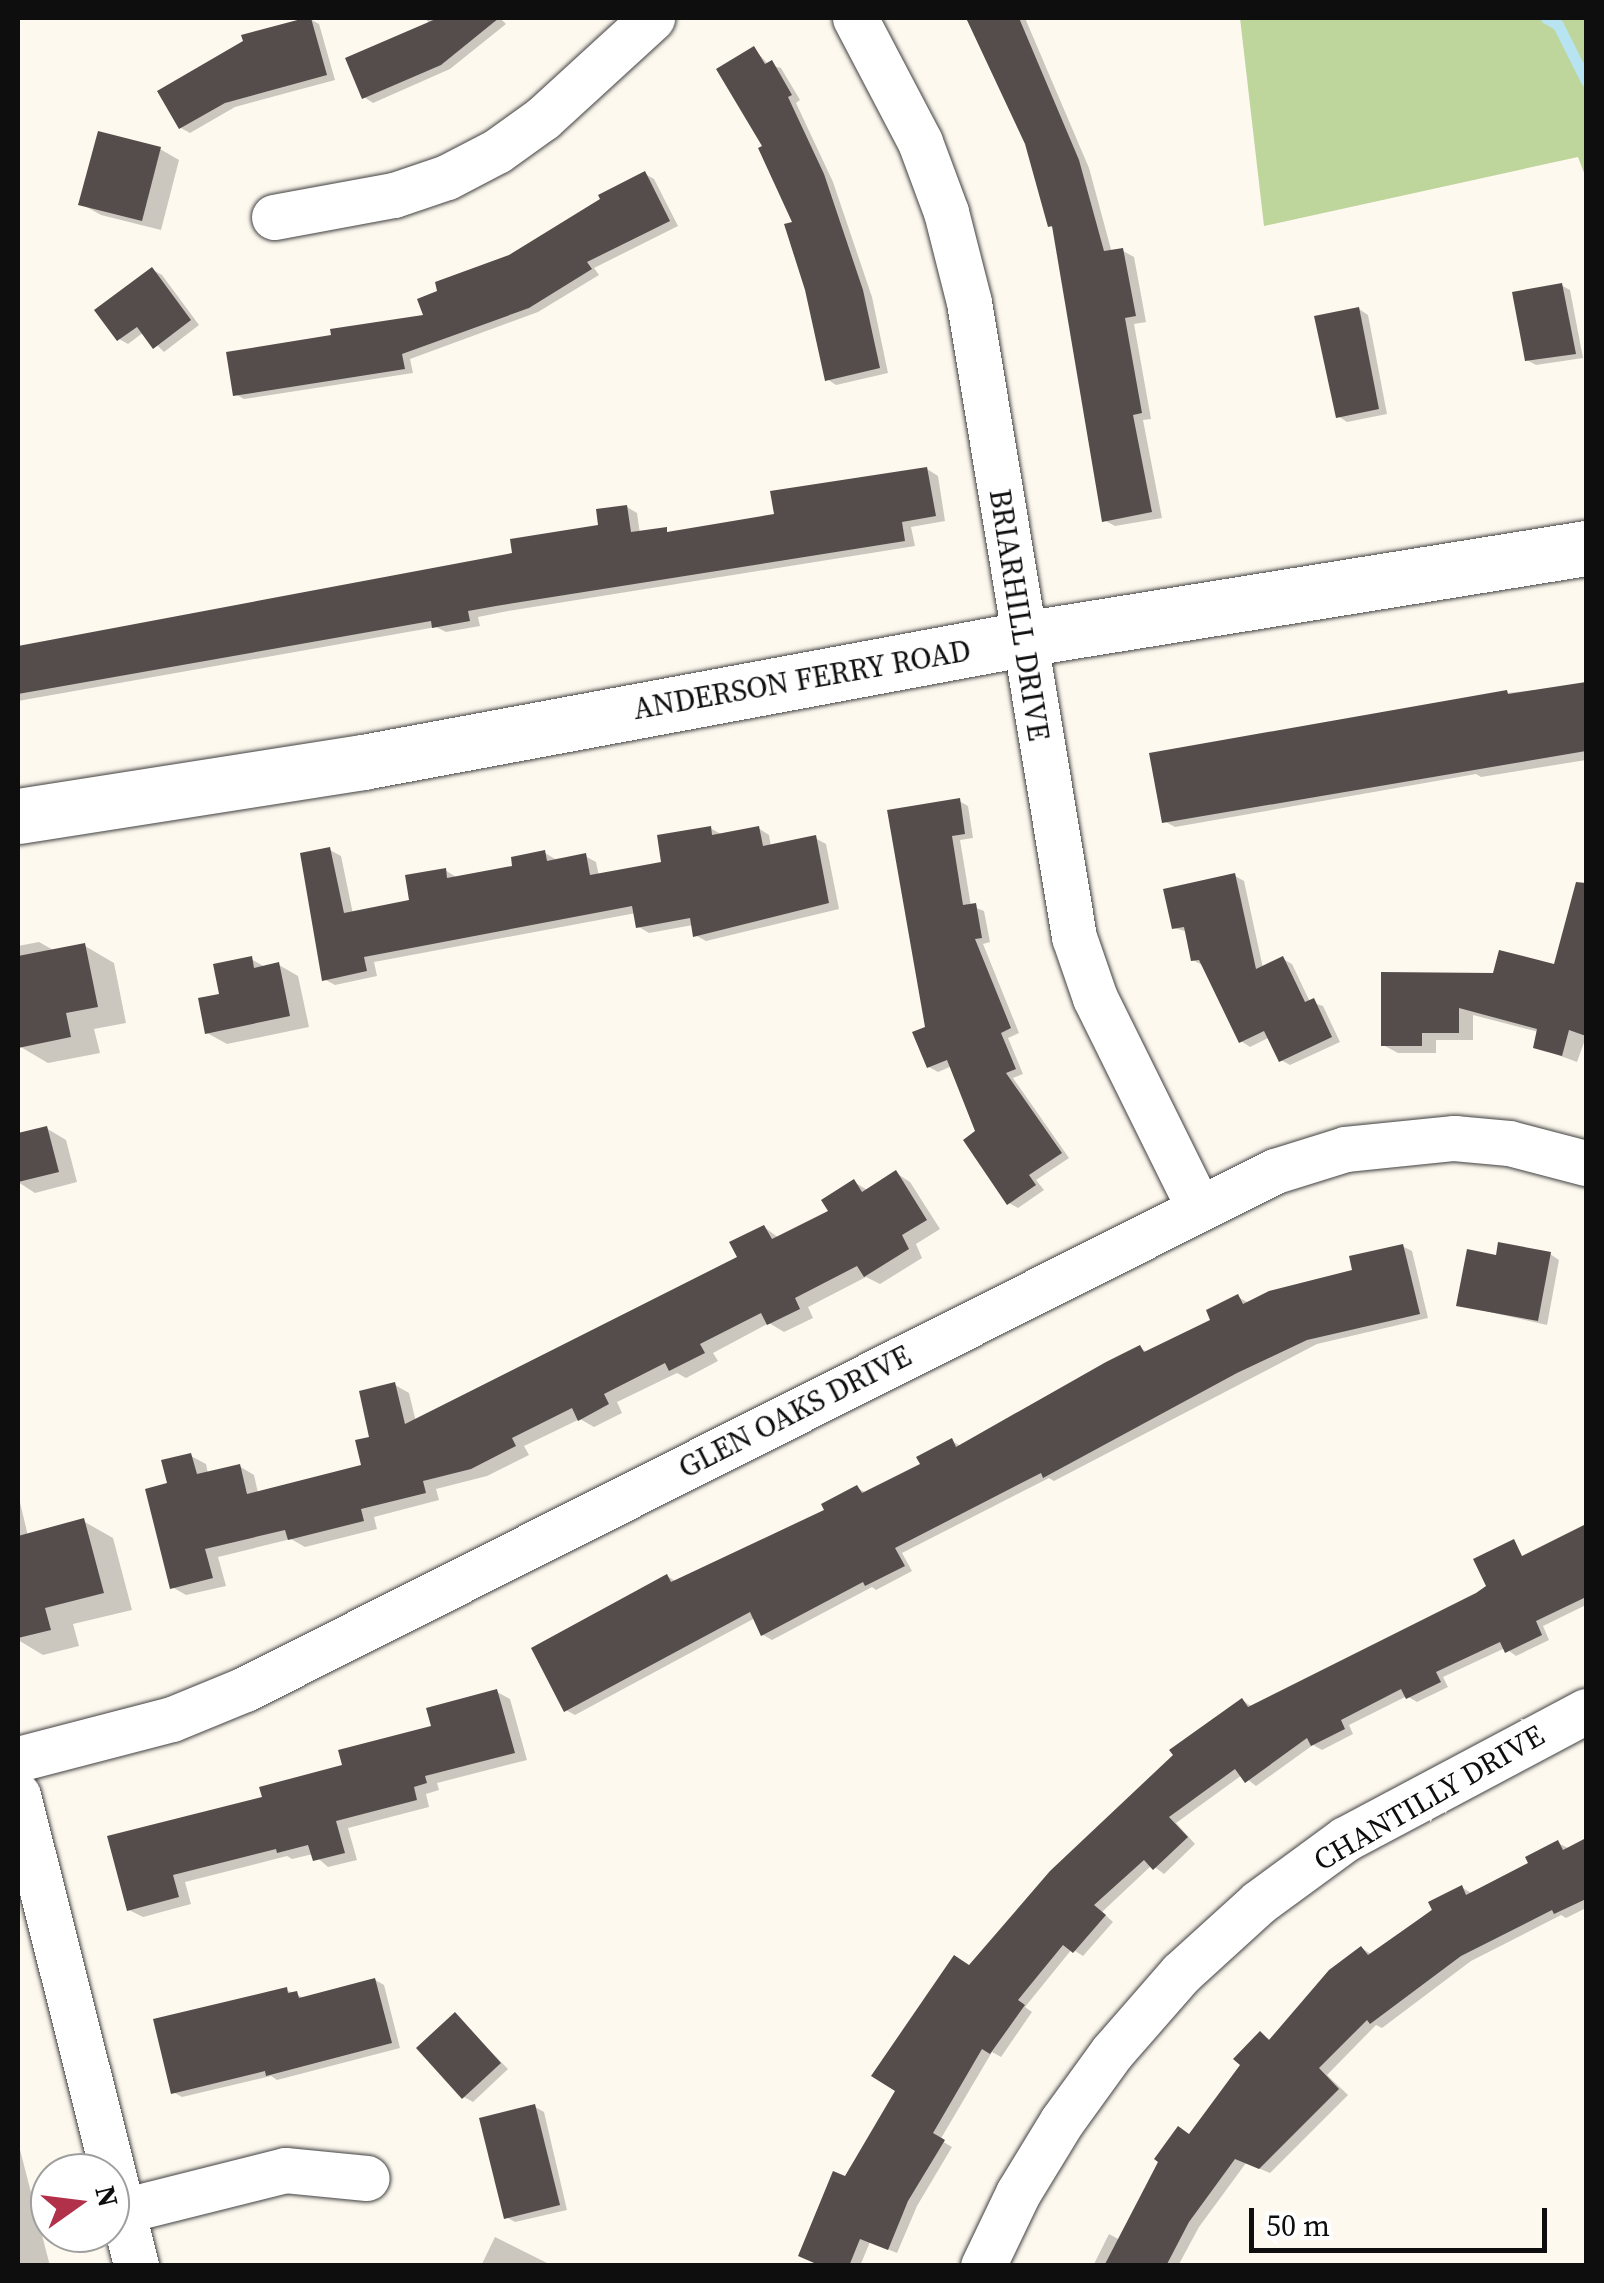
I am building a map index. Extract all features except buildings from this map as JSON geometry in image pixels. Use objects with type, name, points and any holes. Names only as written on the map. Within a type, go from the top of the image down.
[{"type":"street","points":[[274,217],[394,196],[447,177],[497,151],[543,118],[652,18]]},
{"type":"street","name":"BRIARHILL DRIVE","points":[[855,18],[920,142],[946,212],[969,302],[1074,937],[1094,998],[1199,1208]]},
{"type":"street","name":"ANDERSON FERRY ROAD","points":[[18,816],[363,762],[1023,639],[1586,548]]},
{"type":"street","name":"GLEN OAKS DRIVE","points":[[18,1759],[172,1719],[245,1690],[1275,1171],[1345,1149],[1399,1140],[1510,1143],[1586,1163]]},
{"type":"street","name":"CHANTILLY DRIVE","points":[[984,2266],[1018,2193],[1062,2121],[1112,2052],[1181,1973],[1260,1902],[1345,1840],[1586,1711]]},
{"type":"street","points":[[18,1795],[108,2153]]},
{"type":"street","points":[[130,2209],[285,2170],[367,2178]]},
{"type":"green space","points":[[1240,18],[1586,18],[1586,178],[1578,157],[1264,226]]},
{"type":"waterway","points":[[1546,18],[1558,25],[1586,81]]}]
